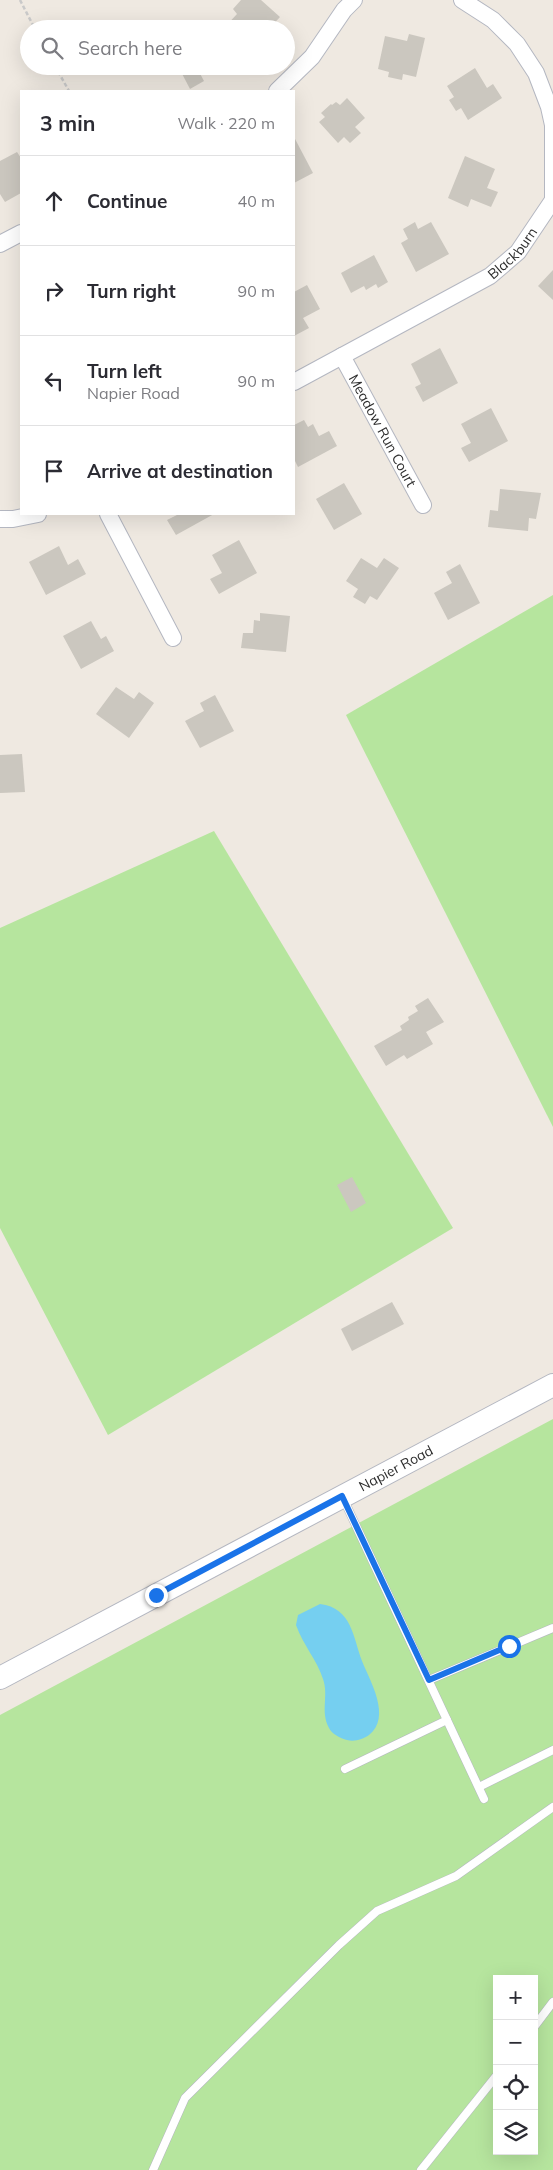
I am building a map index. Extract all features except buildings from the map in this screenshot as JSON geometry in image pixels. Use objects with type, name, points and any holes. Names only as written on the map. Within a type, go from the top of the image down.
[{"type":"street","points":[[295,74],[312,57],[344,10],[354,0]]},
{"type":"street","name":"Blackburn","points":[[295,381],[490,276],[518,252],[553,200],[553,125],[544,91],[533,66],[517,44],[473,3]]},
{"type":"street","points":[[278,90],[293,75]]},
{"type":"street","points":[[0,244],[20,234]]},
{"type":"street","name":"Meadow Run Court","points":[[342,356],[423,505]]},
{"type":"street","points":[[0,518],[13,519],[33,515]]},
{"type":"street","points":[[109,515],[173,638]]},
{"type":"street","name":"Napier Road","points":[[0,1678],[553,1385]]},
{"type":"lane","points":[[342,1496],[484,1799]]},
{"type":"lane","points":[[429,1680],[553,1628]]},
{"type":"lane","points":[[346,1769],[447,1720]]},
{"type":"lane","points":[[479,1787],[553,1750]]},
{"type":"lane","points":[[153,2170],[184,2098],[339,1945],[377,1911],[456,1876],[553,1807]]},
{"type":"lane","points":[[538,2022],[553,2002]]},
{"type":"lane","points":[[421,2170],[493,2080]]},
{"type":"path","points":[[20,0],[30,20]]},
{"type":"path","points":[[60,75],[68,90]]},
{"type":"green space","points":[[553,595],[553,1127],[346,715]]},
{"type":"green space","points":[[214,831],[453,1228],[108,1435],[0,1228],[0,928]]},
{"type":"green space","points":[[553,1419],[553,2170],[0,2170],[0,1715]]},
{"type":"water","points":[[320,1604],[339,1611],[345,1617],[350,1625],[362,1661],[374,1688],[379,1709],[379,1719],[376,1727],[369,1735],[359,1740],[350,1741],[334,1734],[330,1730],[325,1716],[325,1685],[317,1665],[296,1625],[298,1615]]},
{"type":"route","points":[[156,1595],[342,1496],[429,1680],[509,1646]]}]
